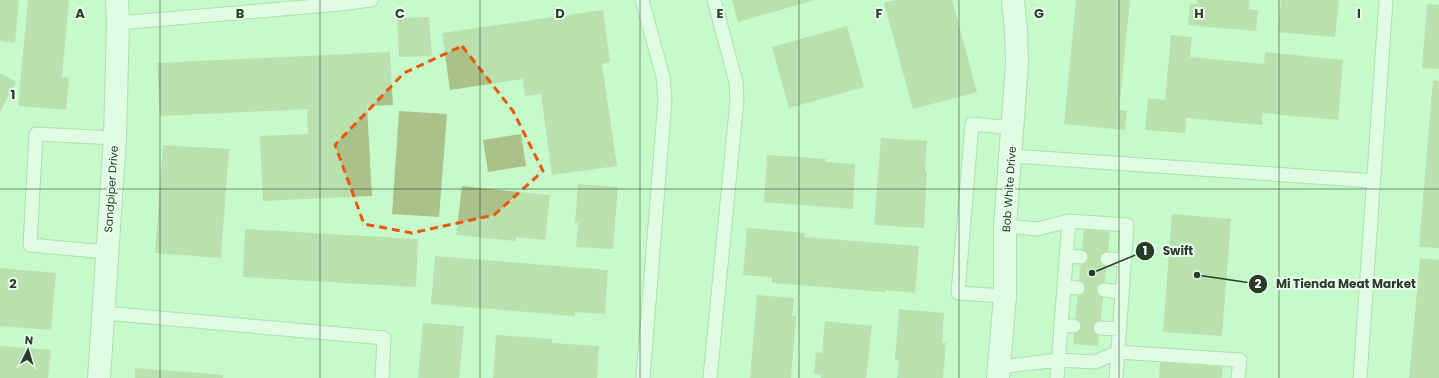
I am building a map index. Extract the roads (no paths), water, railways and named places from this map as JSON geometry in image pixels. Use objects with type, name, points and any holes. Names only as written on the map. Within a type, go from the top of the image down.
[{"type":"street","name":"Sandpiper Drive","points":[[99,378],[104,313],[106,252],[115,138],[118,23],[117,0]]},
{"type":"street","name":"Bob White Drive","points":[[999,372],[1005,296],[1005,226],[1017,64],[1013,0]]},
{"type":"lane","points":[[118,23],[371,0]]},
{"type":"lane","points":[[642,0],[663,77],[665,99],[643,378]]},
{"type":"lane","points":[[710,378],[737,100],[736,82],[714,0]]},
{"type":"lane","points":[[1360,378],[1386,0]]},
{"type":"lane","points":[[1005,296],[958,293],[972,124],[1012,128]]},
{"type":"lane","points":[[106,252],[30,245],[36,134],[115,138]]},
{"type":"lane","points":[[1011,156],[1373,181]]},
{"type":"lane","points":[[1057,378],[1069,221]]},
{"type":"lane","points":[[1005,226],[1037,229],[1069,221],[1127,225],[1116,378]]},
{"type":"lane","points":[[1066,256],[1081,257]]},
{"type":"lane","points":[[1107,259],[1124,260]]},
{"type":"lane","points":[[1064,286],[1078,288]]},
{"type":"lane","points":[[1104,290],[1122,292]]},
{"type":"lane","points":[[104,313],[384,338],[382,378]]},
{"type":"lane","points":[[1061,325],[1074,326]]},
{"type":"lane","points":[[1100,328],[1120,329]]},
{"type":"lane","points":[[999,372],[1058,360],[1095,362],[1118,352],[1240,360],[1238,378]]},
{"type":"place","name":"Swift","points":[[1092,273]]},
{"type":"place","name":"Mi Tienda Meat Market","points":[[1197,275]]}]
